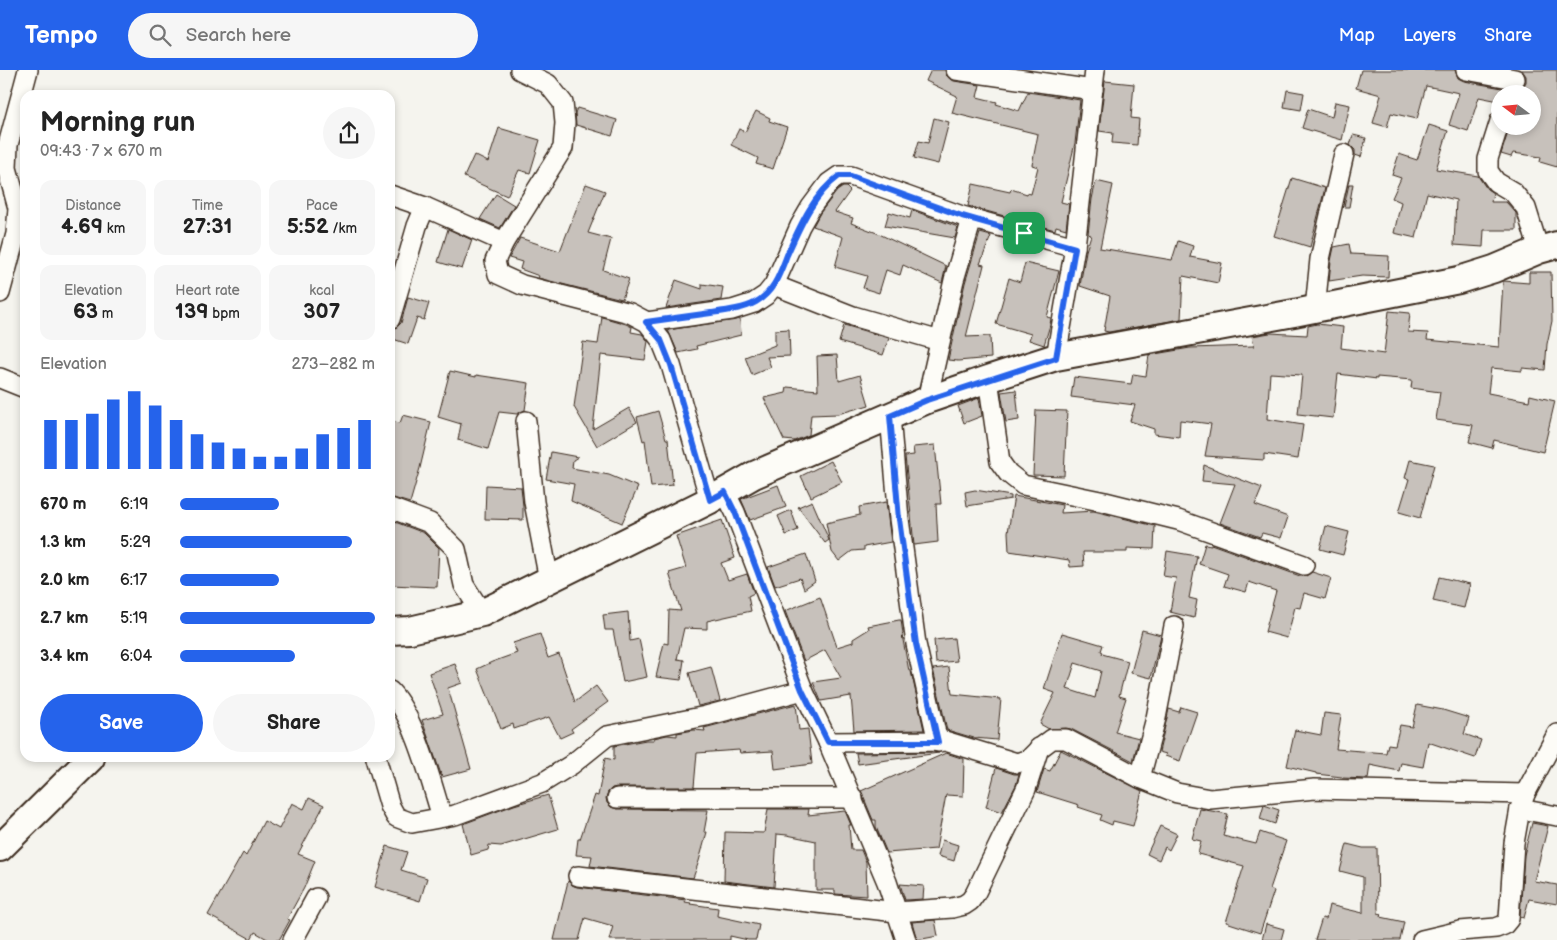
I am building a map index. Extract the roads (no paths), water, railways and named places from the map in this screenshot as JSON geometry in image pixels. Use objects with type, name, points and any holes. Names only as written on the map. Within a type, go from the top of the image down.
[{"type":"street","points":[[23,90],[28,70]]},
{"type":"street","points":[[520,70],[548,84],[563,103],[565,123],[563,148],[504,242],[495,261],[498,274],[522,285],[630,313],[646,322],[661,340],[718,496],[735,512],[802,690],[828,742],[887,882],[906,940]]},
{"type":"street","points":[[956,70],[1093,90]]},
{"type":"street","points":[[1056,358],[1075,248],[1095,70]]},
{"type":"street","points":[[1466,70],[1515,81]]},
{"type":"street","points":[[0,293],[16,234],[18,208],[7,168],[8,144],[20,100]]},
{"type":"street","points":[[395,631],[410,630],[482,613],[718,496],[754,475],[927,400],[988,379],[1056,358],[1459,280],[1548,248],[1526,208],[1513,192],[1496,182],[1488,171],[1488,159],[1496,135]]},
{"type":"street","points":[[1315,309],[1320,258],[1344,154]]},
{"type":"street","points":[[646,322],[732,310],[754,303],[766,295],[774,285],[800,226],[811,207],[829,183],[839,176],[851,176],[972,218],[1075,248]]},
{"type":"street","points":[[395,197],[425,207],[504,242]]},
{"type":"street","points":[[395,302],[417,226],[425,207]]},
{"type":"street","points":[[927,400],[954,280],[972,218]]},
{"type":"street","points":[[774,285],[853,316],[940,341]]},
{"type":"street","points":[[0,378],[20,386]]},
{"type":"street","points":[[988,379],[1000,462],[1008,473],[1023,485],[1178,520],[1304,565]]},
{"type":"street","points":[[890,416],[899,519],[916,644],[938,742]]},
{"type":"street","points":[[526,421],[534,502],[549,580]]},
{"type":"street","points":[[395,510],[430,522],[456,549],[464,585],[482,613]]},
{"type":"street","points":[[1140,778],[1156,718],[1174,626]]},
{"type":"street","points":[[377,762],[390,806],[396,817],[412,823],[455,815],[542,783],[572,765],[607,736],[706,716],[802,690]]},
{"type":"street","points":[[395,696],[410,723],[442,817]]},
{"type":"street","points":[[1422,940],[1460,931],[1496,928],[1504,925],[1509,918],[1514,843],[1522,802],[1557,734]]},
{"type":"street","points":[[828,742],[945,742],[1017,763],[1030,759],[1052,739],[1066,739],[1140,778],[1177,793],[1210,799],[1315,789],[1522,802],[1557,816]]},
{"type":"street","points":[[578,876],[897,912],[952,908],[964,905],[975,894],[1026,789],[1040,748]]},
{"type":"street","points":[[0,848],[87,762]]},
{"type":"street","points":[[618,798],[852,798]]},
{"type":"street","points":[[293,940],[316,898]]}]
